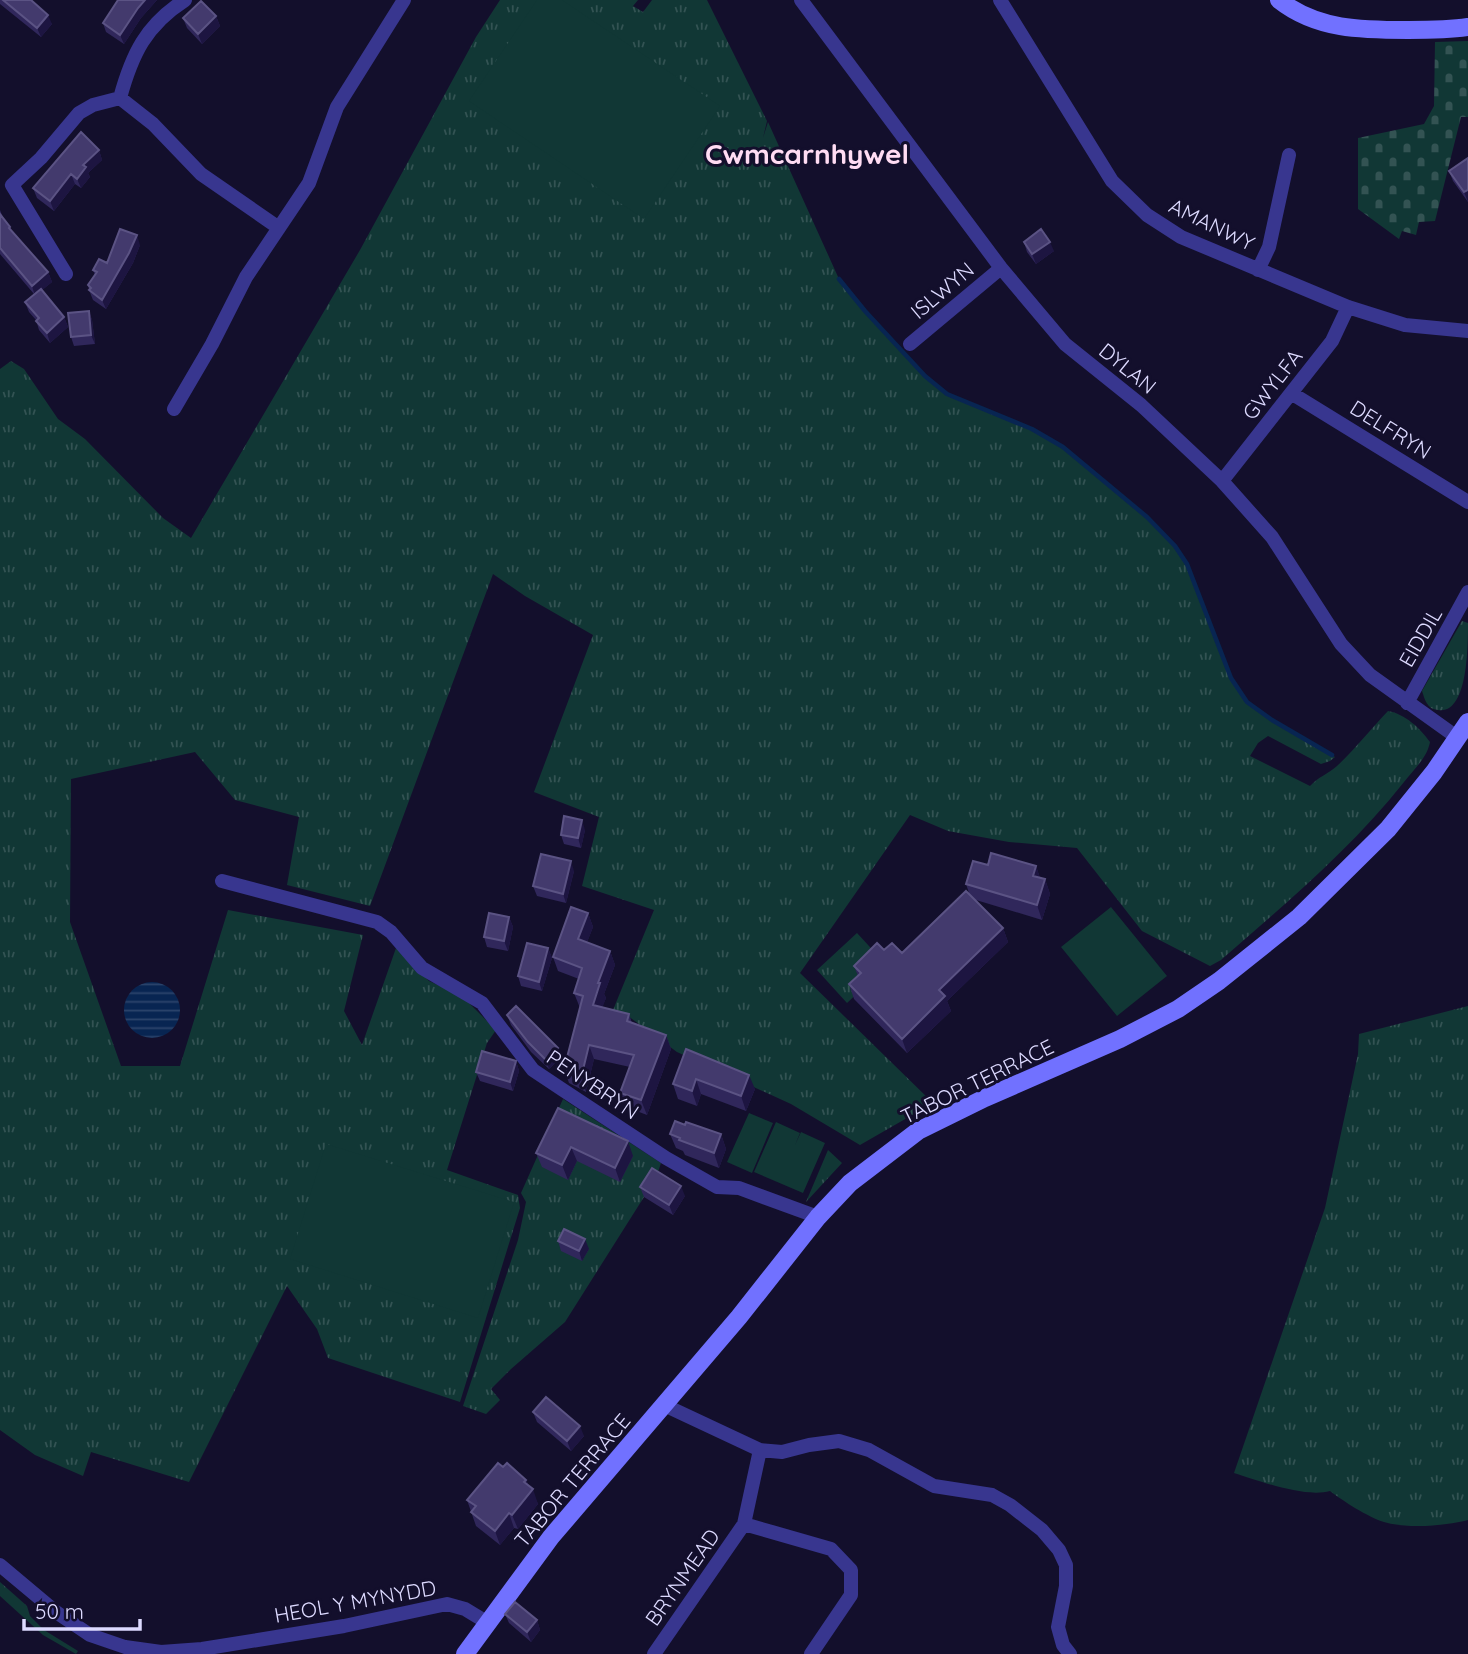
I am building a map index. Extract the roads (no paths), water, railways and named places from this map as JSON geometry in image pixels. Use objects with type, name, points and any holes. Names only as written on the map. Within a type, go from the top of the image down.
[{"type":"main road","points":[[1279,0],[1314,20],[1342,28],[1416,30],[1468,27]]},
{"type":"main road","name":"TABOR TERRACE","points":[[465,1654],[551,1537],[664,1405],[818,1217],[850,1183],[918,1131],[985,1098],[1120,1039],[1178,1009],[1219,981],[1299,917],[1388,829],[1434,772],[1468,722]]},
{"type":"street","points":[[120,98],[129,64],[144,37],[163,15],[185,0]]},
{"type":"street","points":[[174,409],[212,344],[246,277],[309,183],[337,107],[404,0]]},
{"type":"street","name":"DYLAN","points":[[801,0],[1001,268],[1065,344],[1141,405],[1222,481],[1272,537],[1341,644],[1370,675],[1458,738]]},
{"type":"street","name":"AMANWY","points":[[1000,0],[1112,181],[1147,215],[1181,237],[1348,307],[1405,325],[1468,331]]},
{"type":"street","points":[[120,98],[153,124],[201,174],[279,228]]},
{"type":"street","points":[[66,274],[12,185],[41,158],[79,113],[93,105],[120,98]]},
{"type":"street","points":[[1258,270],[1269,247],[1289,155]]},
{"type":"street","name":"ISLWYN","points":[[910,344],[1001,268]]},
{"type":"street","name":"GWYLFA","points":[[1222,481],[1332,341],[1348,307]]},
{"type":"street","name":"DELFRYN","points":[[1291,393],[1468,502]]},
{"type":"street","name":"EIDDIL","points":[[1407,703],[1468,592]]},
{"type":"street","name":"PENYBRYN","points":[[222,881],[377,922],[391,932],[422,968],[482,1003],[533,1070],[666,1158],[718,1187],[739,1188],[818,1217]]},
{"type":"street","points":[[664,1405],[760,1450],[782,1452],[839,1441],[869,1450],[934,1486],[992,1495],[1010,1505],[1042,1530],[1059,1550],[1066,1565],[1066,1586],[1058,1627],[1063,1646],[1070,1654]]},
{"type":"street","name":"BRYNMEAD","points":[[654,1654],[744,1524],[760,1450]]},
{"type":"street","name":"BRYNMEAD","points":[[744,1524],[831,1549],[851,1570],[852,1595],[811,1654]]},
{"type":"street","name":"HEOL Y MYNYDD","points":[[0,1565],[56,1612],[90,1635],[125,1647],[161,1652],[202,1651],[344,1626],[447,1604],[465,1609],[488,1623]]},
{"type":"water","points":[[152,982],[163,984],[172,990],[178,999],[178,1021],[172,1030],[163,1036],[152,1038],[141,1036],[132,1030],[126,1021],[124,1010],[126,999],[132,990],[141,984]]},
{"type":"waterway","points":[[839,279],[925,376],[947,394],[1032,429],[1063,447],[1147,517],[1175,546],[1187,564],[1231,678],[1247,702],[1332,755]]},
{"type":"district","name":"Cwmcarnhywel","points":[[807,153]]}]
